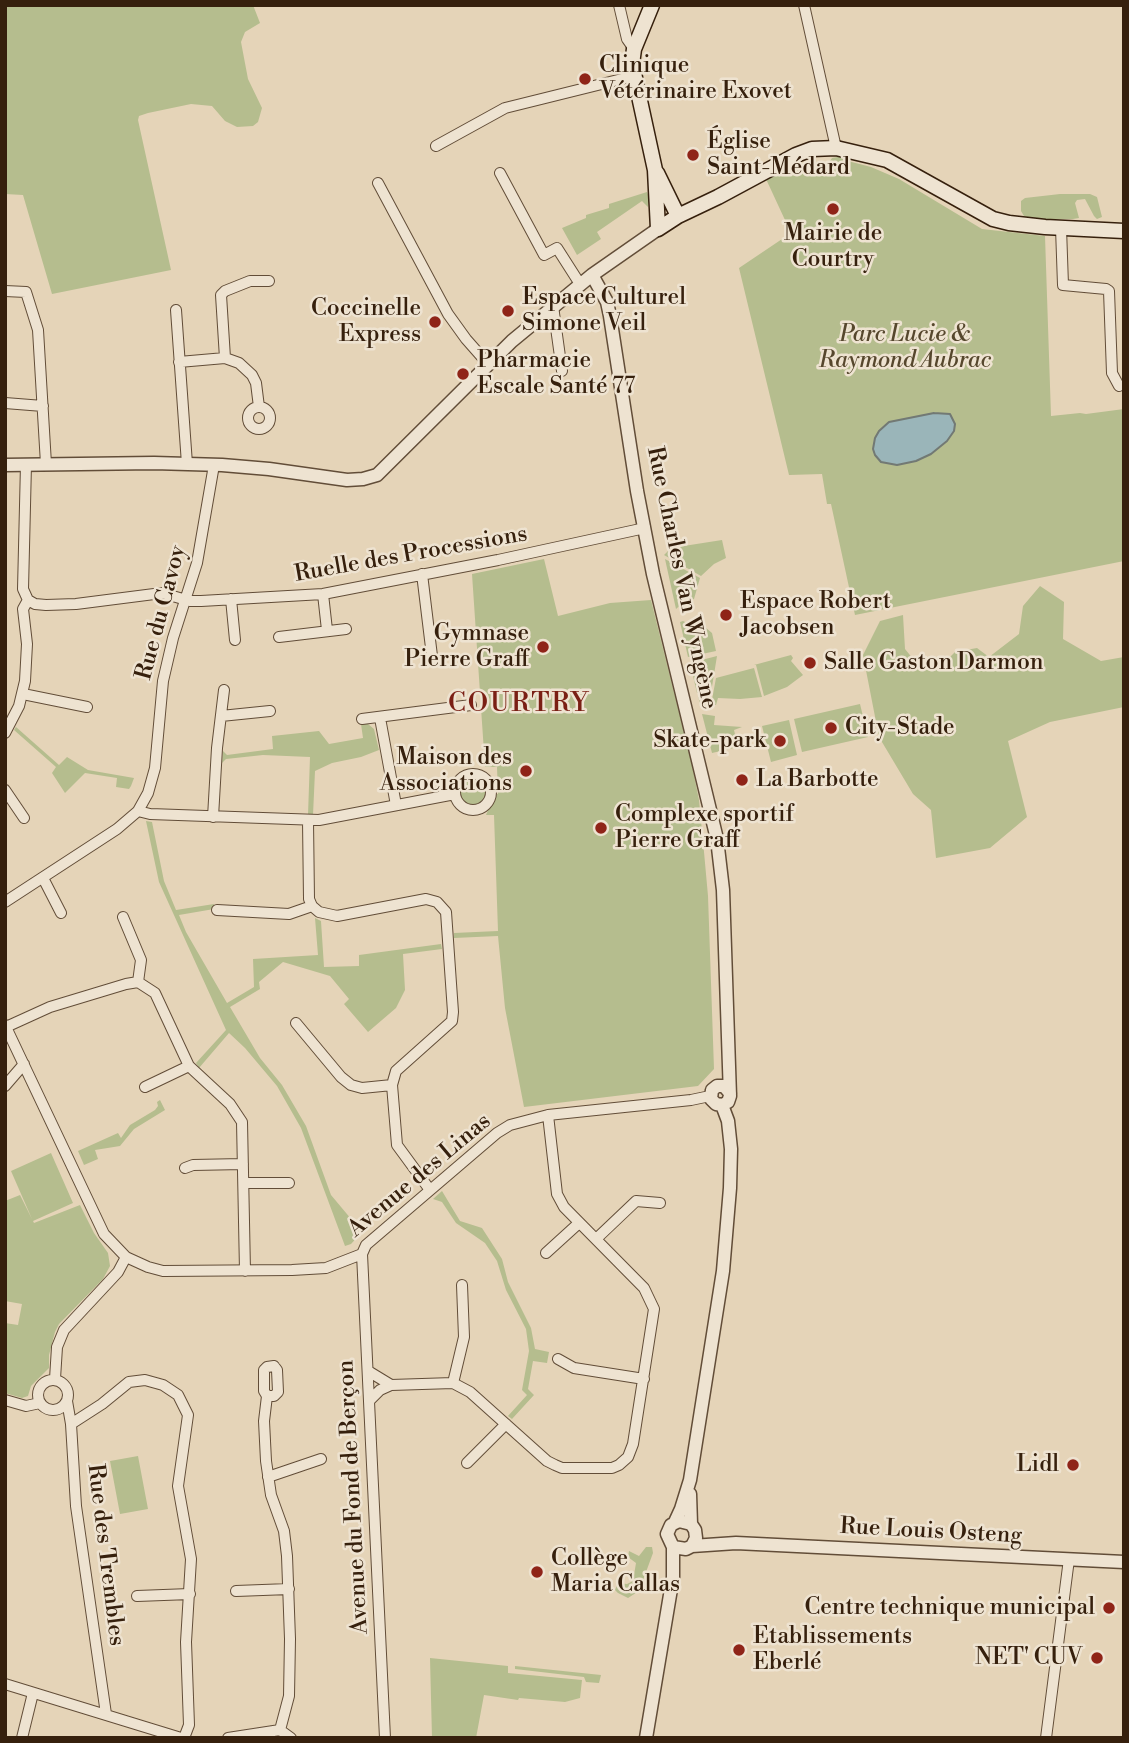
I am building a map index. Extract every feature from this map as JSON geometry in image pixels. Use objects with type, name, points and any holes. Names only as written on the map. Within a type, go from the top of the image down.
[{"type":"main road","points":[[652,5],[632,57],[655,170],[658,229]]},
{"type":"main road","points":[[658,229],[796,155],[813,149],[836,148],[887,160],[993,219],[1060,228],[1124,231]]},
{"type":"main road","points":[[655,170],[678,216]]},
{"type":"street","points":[[619,5],[627,39],[634,49]]},
{"type":"street","points":[[804,5],[836,148]]},
{"type":"street","points":[[436,146],[505,108],[634,76]]},
{"type":"street","points":[[500,173],[544,255],[557,248],[580,284]]},
{"type":"street","points":[[378,183],[448,314],[488,364]]},
{"type":"street","points":[[1060,228],[1063,285],[1108,291],[1112,373],[1119,386]]},
{"type":"street","points":[[5,465],[187,464],[269,469],[347,480],[363,480],[377,475],[488,364],[553,306],[658,229]]},
{"type":"street","name":"Rue Charles Van Wyngène","points":[[592,275],[607,302],[653,574],[718,839],[723,890],[730,1093]]},
{"type":"street","points":[[225,358],[221,295],[250,281],[269,281]]},
{"type":"street","points":[[5,291],[26,292],[38,330],[46,464]]},
{"type":"street","points":[[553,306],[562,371]]},
{"type":"street","points":[[176,310],[187,464]]},
{"type":"street","points":[[179,362],[225,358],[240,363],[252,375],[259,392],[259,407]]},
{"type":"street","points":[[5,403],[43,406]]},
{"type":"street","points":[[5,733],[23,694],[28,656],[23,609],[28,600],[23,589],[26,464]]},
{"type":"street","name":"Rue du Cavoy","points":[[138,811],[148,793],[155,768],[163,681],[197,563],[214,465]]},
{"type":"street","name":"Ruelle des Processions","points":[[28,600],[35,604],[61,605],[162,593],[186,599],[323,594],[645,528]]},
{"type":"street","points":[[422,574],[432,656]]},
{"type":"street","points":[[323,594],[327,630]]},
{"type":"street","points":[[231,599],[235,640]]},
{"type":"street","points":[[279,637],[346,629]]},
{"type":"street","points":[[213,817],[224,690]]},
{"type":"street","points":[[23,694],[87,707]]},
{"type":"street","points":[[362,719],[471,705]]},
{"type":"street","points":[[221,716],[270,711]]},
{"type":"street","points":[[380,718],[396,805]]},
{"type":"street","points":[[5,790],[24,818]]},
{"type":"street","points":[[5,902],[117,829],[138,811],[150,814],[307,821],[455,794]]},
{"type":"street","points":[[307,821],[309,893],[312,906],[326,916],[426,899],[437,902],[446,912],[453,1017],[445,1030],[396,1072],[392,1086],[397,1145],[430,1190]]},
{"type":"street","points":[[43,878],[61,913]]},
{"type":"street","points":[[216,910],[289,914],[312,906]]},
{"type":"street","points":[[123,916],[141,960],[138,982]]},
{"type":"street","points":[[6,1026],[50,1007],[138,982],[150,988],[159,999],[189,1066],[240,1116],[243,1128],[245,1271]]},
{"type":"street","points":[[296,1023],[341,1077],[351,1084],[362,1087],[392,1086]]},
{"type":"street","name":"Avenue des Linas","points":[[6,1026],[96,1220],[111,1244],[126,1257],[163,1271],[316,1269],[362,1254],[366,1245],[503,1129],[548,1115],[691,1100],[712,1091]]},
{"type":"street","name":"Rue Charles Van Wyngène","points":[[712,1091],[728,1060]]},
{"type":"street","points":[[5,1086],[24,1064]]},
{"type":"street","points":[[145,1087],[189,1066]]},
{"type":"street","points":[[724,1086],[730,1093],[728,1102],[722,1105],[713,1102],[712,1091],[724,1086]]},
{"type":"street","points":[[646,1738],[673,1577],[673,1547],[667,1534],[681,1509],[690,1480],[717,1321],[726,1246],[731,1149],[728,1121],[722,1105]]},
{"type":"street","points":[[369,1401],[380,1390],[391,1385],[453,1383],[470,1392],[555,1465],[562,1468],[612,1468],[624,1462],[631,1452],[654,1317],[651,1301],[644,1288],[564,1208],[556,1194],[548,1115]]},
{"type":"street","points":[[185,1168],[193,1165],[243,1164]]},
{"type":"street","points":[[244,1183],[289,1183]]},
{"type":"street","points":[[596,1239],[636,1201],[660,1203]]},
{"type":"street","points":[[546,1254],[579,1223]]},
{"type":"street","name":"Avenue du Fond de Berçon","points":[[362,1254],[384,1738]]},
{"type":"street","points":[[55,1379],[57,1347],[64,1330],[118,1272],[126,1257]]},
{"type":"street","points":[[453,1383],[464,1337],[463,1285]]},
{"type":"street","points":[[558,1359],[574,1368],[643,1379]]},
{"type":"street","points":[[368,1371],[391,1385]]},
{"type":"street","points":[[55,1379],[66,1386],[67,1401],[56,1410],[47,1409],[40,1403],[39,1388],[46,1381],[55,1379]]},
{"type":"street","points":[[5,1685],[183,1738],[189,1725],[186,1642],[190,1548],[178,1486],[188,1415],[178,1395],[163,1385],[145,1380],[129,1382],[71,1424]]},
{"type":"street","points":[[267,1396],[264,1421],[268,1477],[272,1501],[284,1531],[289,1589],[290,1686],[280,1730]]},
{"type":"street","points":[[5,1400],[26,1406],[40,1403]]},
{"type":"street","name":"Rue des Trembles","points":[[67,1401],[76,1506],[106,1714]]},
{"type":"street","points":[[467,1463],[506,1424]]},
{"type":"street","points":[[268,1477],[321,1459]]},
{"type":"street","points":[[673,1577],[696,1538],[690,1480]]},
{"type":"street","points":[[675,1522],[683,1521],[693,1527]]},
{"type":"street","name":"Rue Louis Osteng","points":[[693,1527],[736,1543]]},
{"type":"street","name":"Rue Louis Osteng","points":[[689,1547],[736,1543],[1124,1562]]},
{"type":"street","points":[[673,1547],[689,1547]]},
{"type":"street","points":[[1046,1738],[1069,1559]]},
{"type":"street","points":[[236,1591],[289,1589]]},
{"type":"street","points":[[137,1596],[190,1594]]},
{"type":"street","points":[[22,1738],[33,1693]]},
{"type":"street","points":[[228,1738],[280,1730],[290,1738]]},
{"type":"green space","points":[[5,5],[253,5],[260,23],[245,32],[241,42],[248,79],[262,108],[258,122],[253,126],[237,127],[225,121],[212,106],[191,104],[139,116],[171,270],[52,294],[23,195],[5,194]]},
{"type":"green space","name":"Parc Lucie & Raymond Aubrac","points":[[843,156],[844,160],[871,167],[899,179],[982,229],[1045,236],[1051,416],[1124,409],[1124,561],[855,615],[822,474],[789,475],[739,268],[791,233],[766,179],[797,164],[815,161],[820,165],[828,164],[832,158]]},
{"type":"green space","points":[[647,192],[648,207],[642,201],[597,232],[601,239],[577,255],[562,228],[586,218],[586,215],[609,208],[609,204]]},
{"type":"green space","points":[[1090,194],[1097,197],[1102,217],[1097,219],[1094,216],[1085,199],[1075,203],[1079,218],[1031,219],[1021,211],[1021,201],[1025,198]]},
{"type":"green space","points":[[722,540],[726,558],[714,564],[701,576],[664,555],[671,548]]},
{"type":"green space","name":"Complexe sportif Pierre Graff","points":[[544,559],[558,616],[610,603],[651,600],[692,765],[703,841],[708,896],[714,1069],[698,1086],[524,1107],[505,1008],[498,936],[454,938],[454,933],[498,931],[494,815],[486,815],[495,794],[498,794],[497,767],[485,767],[472,574]]},
{"type":"green space","points":[[665,559],[700,578],[694,599],[685,601],[676,609]]},
{"type":"green space","points":[[1040,586],[1064,602],[1063,639],[1101,661],[1124,657],[1124,707],[1050,722],[1008,741],[1027,817],[990,848],[936,858],[931,810],[913,794],[879,737],[863,655],[880,621],[903,615],[905,649],[922,670],[939,668],[955,652],[977,648],[989,657],[1019,634],[1023,606]]},
{"type":"green space","points":[[680,622],[691,625],[699,622],[712,633],[716,651],[688,657]]},
{"type":"green space","points":[[791,655],[791,661],[803,675],[787,687],[764,696],[754,665]]},
{"type":"green space","points":[[717,656],[709,705],[700,703],[698,697],[702,696],[697,693],[690,663]]},
{"type":"green space","points":[[754,668],[762,697],[718,698],[716,705],[711,705],[716,678]]},
{"type":"green space","name":"City-Stade","points":[[860,704],[868,737],[802,752],[794,719]]},
{"type":"green space","points":[[702,714],[715,716],[714,725],[742,727],[734,730],[738,747],[712,753]]},
{"type":"green space","name":"Skate-park","points":[[789,720],[797,755],[771,762],[762,726]]},
{"type":"green space","points":[[361,724],[368,724],[374,729],[379,750],[332,763],[315,771],[313,815],[308,815],[310,757],[263,755],[226,759],[222,763],[223,751],[227,755],[273,749],[272,736],[319,731],[329,744],[363,738]]},
{"type":"green space","points":[[16,727],[59,765],[67,757],[88,770],[134,778],[131,786],[129,789],[116,787],[117,778],[85,773],[65,793],[52,773],[56,767],[14,730]]},
{"type":"green space","points":[[473,779],[482,783],[486,792],[482,801],[473,805],[464,801],[460,792],[464,783]]},
{"type":"green space","points":[[146,821],[152,822],[164,881],[176,910],[214,904],[214,909],[179,915],[227,1003],[254,987],[253,959],[318,955],[315,918],[321,921],[324,967],[359,966],[359,955],[441,944],[442,949],[403,954],[405,990],[396,1008],[368,1032],[344,1004],[349,999],[330,976],[283,962],[259,982],[260,989],[230,1007],[260,1058],[282,1085],[306,1126],[331,1195],[362,1232],[351,1244],[345,1246],[301,1128],[277,1086],[245,1048],[229,1033],[199,1068],[196,1063],[226,1030],[159,882]]},
{"type":"green space","points":[[160,1100],[165,1110],[134,1129],[120,1146],[95,1150],[98,1159],[84,1165],[78,1151],[118,1133],[121,1138],[130,1125],[155,1110]]},
{"type":"green space","points":[[51,1153],[73,1203],[33,1221],[34,1223],[80,1205],[108,1253],[110,1266],[103,1279],[59,1324],[49,1355],[49,1368],[31,1386],[28,1396],[22,1398],[5,1393],[5,1323],[18,1325],[22,1304],[5,1301],[5,1201],[20,1195],[32,1219],[11,1171]]},
{"type":"green space","points":[[442,1191],[460,1221],[482,1228],[502,1259],[508,1282],[531,1328],[535,1349],[549,1352],[547,1363],[533,1361],[528,1389],[534,1395],[512,1419],[508,1416],[527,1395],[522,1390],[529,1351],[526,1329],[506,1290],[497,1261],[485,1243],[456,1223],[442,1202],[433,1199]]},
{"type":"green space","points":[[138,1456],[148,1509],[120,1514],[110,1461]]},
{"type":"green space","points":[[646,1547],[652,1547],[653,1553],[639,1591],[628,1598],[615,1590],[618,1583],[627,1584],[633,1581],[636,1563],[628,1557],[629,1551],[639,1556]]},
{"type":"green space","points":[[430,1658],[508,1666],[508,1673],[582,1680],[580,1698],[565,1702],[484,1695],[476,1738],[432,1738]]},
{"type":"green space","points":[[515,1666],[601,1675],[599,1683],[586,1682],[584,1677],[515,1669]]},
{"type":"water","points":[[934,413],[950,414],[955,424],[947,441],[931,454],[897,465],[881,462],[875,455],[875,438],[889,422]]},
{"type":"place","name":"Clinique Vétérinaire Exovet","points":[[585,79]]},
{"type":"place","name":"Église Saint-Médard","points":[[693,155]]},
{"type":"place","name":"Mairie de Courtry","points":[[833,209]]},
{"type":"place","name":"Espace Culturel Simone Veil","points":[[508,311]]},
{"type":"place","name":"Coccinelle Express","points":[[435,322]]},
{"type":"place","name":"Pharmacie Escale Santé 77","points":[[463,374]]},
{"type":"place","name":"Espace Robert Jacobsen","points":[[726,615]]},
{"type":"place","name":"Gymnase Pierre Graff","points":[[543,647]]},
{"type":"place","name":"Salle Gaston Darmon","points":[[810,663]]},
{"type":"place","name":"City-Stade","points":[[831,728]]},
{"type":"place","name":"Skate-park","points":[[780,741]]},
{"type":"place","name":"Maison des Associations","points":[[526,771]]},
{"type":"place","name":"La Barbotte","points":[[742,780]]},
{"type":"place","name":"Complexe sportif Pierre Graff","points":[[601,828]]},
{"type":"place","name":"Lidl","points":[[1073,1465]]},
{"type":"place","name":"Collège Maria Callas","points":[[537,1572]]},
{"type":"place","name":"Centre technique municipal","points":[[1109,1608]]},
{"type":"place","name":"Etablissements Eberlé","points":[[739,1650]]},
{"type":"place","name":"NET' CUV","points":[[1097,1658]]},
{"type":"district","name":"COURTRY","points":[[519,705]]}]
